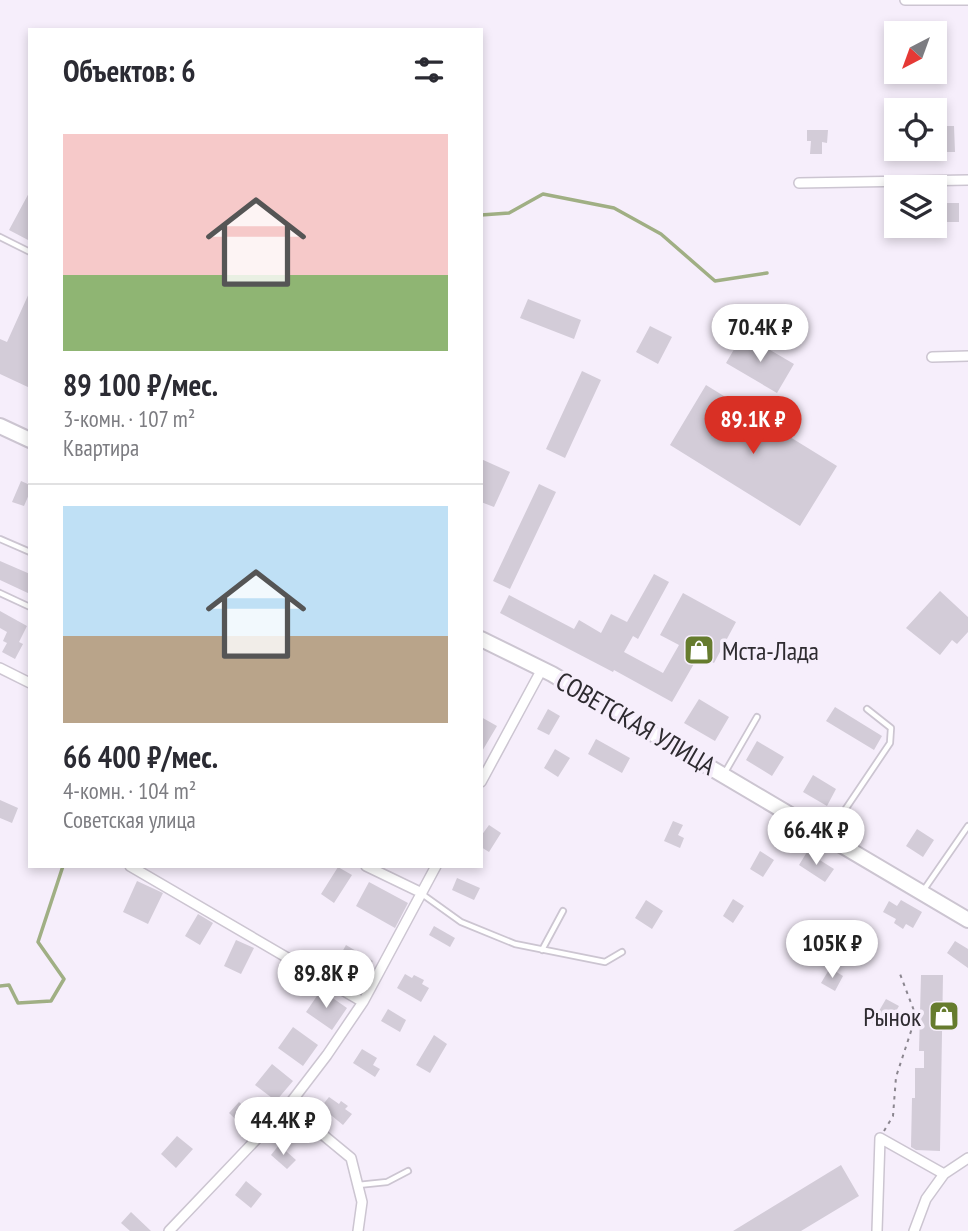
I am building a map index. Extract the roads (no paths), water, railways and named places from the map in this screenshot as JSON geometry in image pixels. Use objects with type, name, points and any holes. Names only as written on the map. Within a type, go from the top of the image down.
[{"type":"main road","points":[[0,426],[28,438]]},
{"type":"main road","name":"СОВЕТСКАЯ УЛИЦА","points":[[483,640],[542,669],[968,920]]},
{"type":"street","points":[[905,0],[968,0]]},
{"type":"street","points":[[799,183],[968,180]]},
{"type":"street","points":[[932,357],[968,356]]},
{"type":"street","points":[[0,668],[28,682]]},
{"type":"street","points":[[483,778],[542,669]]},
{"type":"street","points":[[133,868],[363,1002]]},
{"type":"street","points":[[370,868],[422,893]]},
{"type":"street","points":[[169,1231],[288,1106],[363,1002],[435,868]]},
{"type":"street","points":[[288,1106],[351,1157],[362,1202],[358,1231]]},
{"type":"street","points":[[877,1231],[880,1138],[944,1174]]},
{"type":"street","points":[[914,1231],[926,1199],[944,1174],[968,1158]]},
{"type":"lane","points":[[0,237],[28,251]]},
{"type":"lane","points":[[0,539],[28,551]]},
{"type":"lane","points":[[0,593],[28,606]]},
{"type":"lane","points":[[827,836],[890,743],[891,729],[867,709]]},
{"type":"lane","points":[[723,774],[757,717]]},
{"type":"lane","points":[[922,892],[968,826]]},
{"type":"lane","points":[[422,893],[461,922],[515,944],[605,962],[622,952]]},
{"type":"lane","points":[[542,950],[563,911]]},
{"type":"lane","points":[[358,1185],[387,1182],[408,1171]]},
{"type":"waterway","points":[[483,215],[509,213],[543,194],[614,208],[661,234],[715,281],[767,273]]},
{"type":"waterway","points":[[0,986],[9,985],[18,1003],[51,1001],[64,979],[38,942],[62,868]]},
{"type":"place","name":"Мста-Лада","points":[[699,650]]},
{"type":"place","name":"Рынок","points":[[944,1016]]}]
